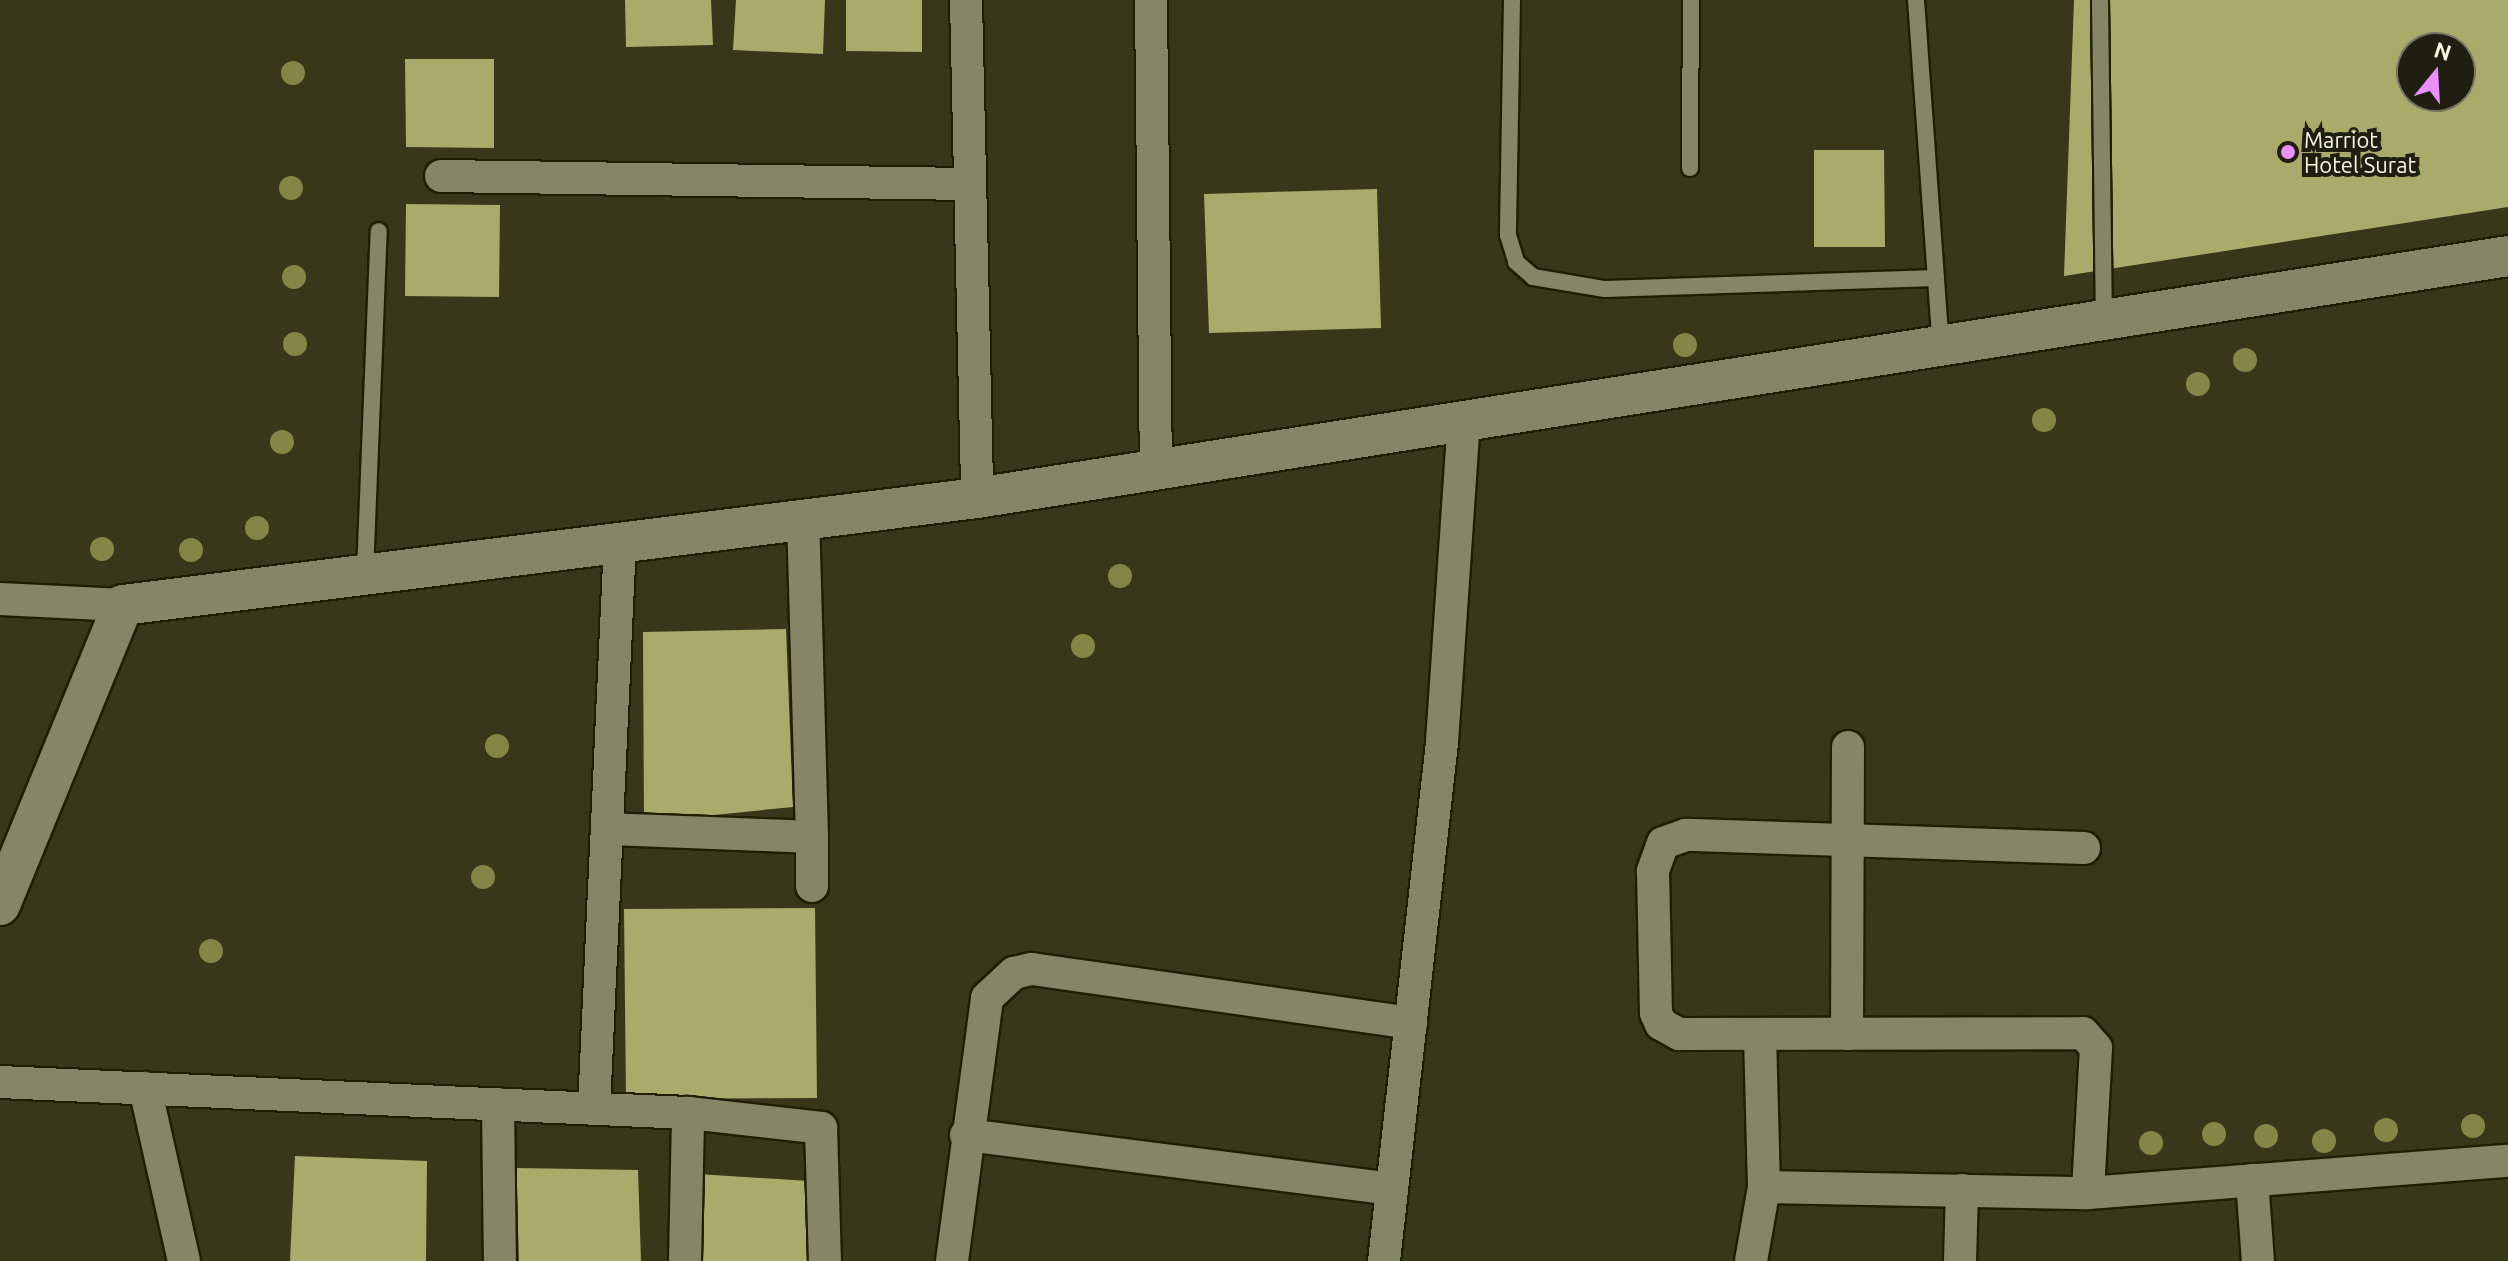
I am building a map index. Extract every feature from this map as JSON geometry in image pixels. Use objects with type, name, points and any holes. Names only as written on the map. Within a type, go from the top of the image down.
[{"type":"street","points":[[966,0],[966,184],[977,498]]},
{"type":"street","points":[[1151,0],[1156,469]]},
{"type":"street","points":[[441,176],[966,184]]},
{"type":"street","points":[[0,599],[123,605],[977,498],[1941,346],[2104,316],[2508,256]]},
{"type":"street","points":[[1384,1261],[1442,742],[1464,421]]},
{"type":"street","points":[[803,519],[812,886]]},
{"type":"street","points":[[594,1108],[620,542]]},
{"type":"street","points":[[0,905],[123,605]]},
{"type":"street","points":[[1847,1034],[1848,747]]},
{"type":"street","points":[[607,829],[812,837]]},
{"type":"street","points":[[2084,848],[1848,844],[1686,835],[1672,837],[1655,854],[1661,1024],[1679,1034],[2083,1033],[2096,1048],[2088,1193]]},
{"type":"street","points":[[952,1261],[966,1135],[987,998],[1014,973],[1032,969],[1411,1023]]},
{"type":"street","points":[[1751,1261],[1764,1187],[1760,1035]]},
{"type":"street","points":[[0,1082],[688,1113],[821,1128],[825,1261]]},
{"type":"street","points":[[145,1088],[184,1261]]},
{"type":"street","points":[[498,1104],[500,1261]]},
{"type":"street","points":[[685,1261],[688,1113]]},
{"type":"street","points":[[966,1135],[1392,1189]]},
{"type":"street","points":[[1764,1187],[2088,1193],[2508,1161]]},
{"type":"street","points":[[2252,1180],[2258,1261]]},
{"type":"street","points":[[1960,1261],[1962,1190]]},
{"type":"lane","points":[[1512,0],[1508,235],[1516,262],[1533,277],[1605,289],[1936,278]]},
{"type":"lane","points":[[1690,168],[1691,0]]},
{"type":"lane","points":[[1916,0],[1941,346]]},
{"type":"lane","points":[[2100,0],[2104,316]]},
{"type":"lane","points":[[365,574],[379,231]]},
{"type":"building","points":[[625,0],[711,0],[713,45],[626,47]]},
{"type":"building","points":[[736,0],[825,0],[823,54],[733,50]]},
{"type":"building","points":[[846,0],[922,0],[922,52],[846,51]]},
{"type":"building","name":"Marriot Hotel Surat","points":[[2074,0],[2508,0],[2508,207],[2064,276]]},
{"type":"building","points":[[405,59],[494,59],[494,148],[406,147]]},
{"type":"building","points":[[1814,150],[1884,150],[1885,247],[1814,247]]},
{"type":"building","points":[[1377,189],[1381,328],[1209,333],[1204,194]]},
{"type":"building","points":[[406,204],[500,205],[499,297],[405,296]]},
{"type":"building","points":[[786,629],[793,807],[644,822],[643,632]]},
{"type":"building","points":[[815,908],[817,1098],[626,1099],[624,909]]},
{"type":"building","points":[[295,1156],[427,1161],[426,1261],[290,1261]]},
{"type":"building","points":[[516,1168],[638,1170],[641,1261],[519,1261]]},
{"type":"building","points":[[698,1174],[809,1181],[810,1261],[700,1261]]},
{"type":"place","name":"Marriot Hotel Surat","points":[[2288,152]]}]
